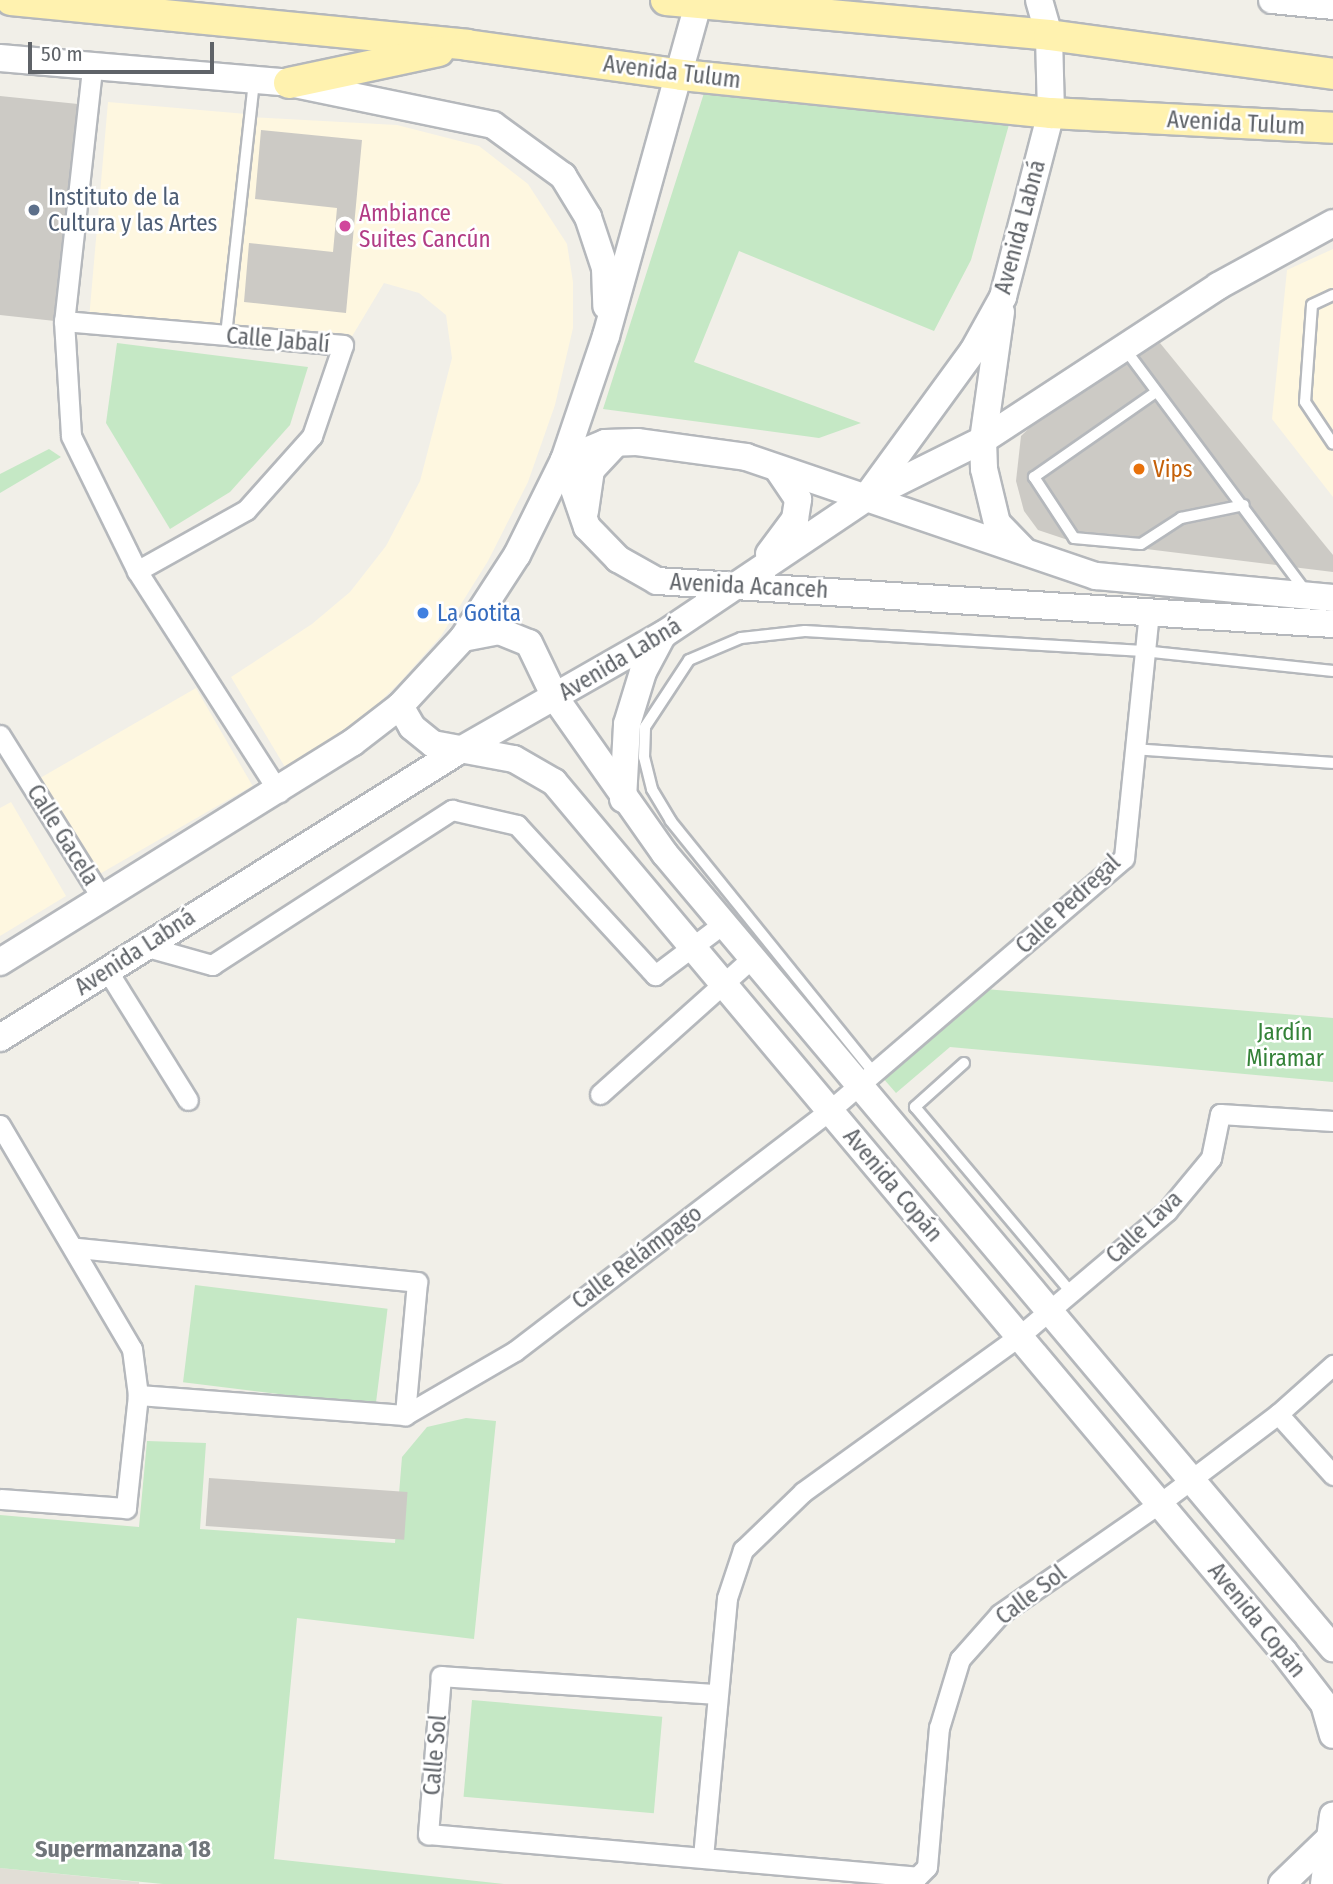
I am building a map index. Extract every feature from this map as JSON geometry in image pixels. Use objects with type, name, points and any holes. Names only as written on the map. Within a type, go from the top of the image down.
[{"type":"main road","name":"Avenida Tulum","points":[[11,0],[467,45],[682,75],[1051,113],[1333,128]]},
{"type":"main road","points":[[666,0],[1049,35],[1333,74]]},
{"type":"main road","points":[[289,83],[467,45]]},
{"type":"street","name":"Avenida Labná","points":[[0,1038],[457,752],[556,699],[664,634],[865,499],[973,351],[1003,297],[1051,113],[1049,35],[1040,0]]},
{"type":"street","points":[[0,962],[279,792],[400,706],[463,638],[517,555],[564,460],[606,336],[682,75],[699,1]]},
{"type":"street","points":[[1286,1],[1330,4]]},
{"type":"street","points":[[0,58],[92,69],[289,83],[457,114],[493,125],[525,143],[563,176],[588,217],[605,268],[606,336]]},
{"type":"street","points":[[92,69],[64,321],[71,436],[137,571],[279,792]]},
{"type":"street","points":[[865,499],[983,440],[1123,346],[1333,223]]},
{"type":"street","points":[[1003,297],[983,440],[991,511],[1005,535],[1029,556]]},
{"type":"street","name":"Calle Jabalí","points":[[64,321],[343,345],[312,436],[246,510],[137,571]]},
{"type":"street","points":[[564,460],[616,443],[703,449],[778,469],[1029,556],[1096,576],[1321,597]]},
{"type":"street","points":[[587,527],[591,470],[616,443]]},
{"type":"street","name":"Avenida Acanceh","points":[[564,460],[587,527],[618,559],[657,581],[1149,610],[1333,624]]},
{"type":"street","points":[[738,585],[786,536],[795,519],[798,499],[778,469]]},
{"type":"street","name":"Calle Pedregal","points":[[867,1080],[1124,858],[1149,610]]},
{"type":"street","name":"Avenida Copán","points":[[463,638],[499,631],[529,643],[556,699],[623,799],[752,958],[867,1080],[1048,1311],[1333,1648]]},
{"type":"street","points":[[623,799],[628,724],[643,672],[664,634]]},
{"type":"street","name":"Avenida Copán","points":[[400,706],[422,737],[457,752],[514,759],[554,782],[1160,1503],[1324,1704],[1333,1735]]},
{"type":"street","name":"Calle Gacela","points":[[0,735],[103,900]]},
{"type":"street","points":[[144,946],[212,965],[452,810],[517,825],[655,975],[723,924]]},
{"type":"street","points":[[600,1094],[752,958]]},
{"type":"street","points":[[107,970],[188,1100]]},
{"type":"street","name":"Calle Relámpago","points":[[405,1415],[515,1351],[867,1080]]},
{"type":"street","name":"Calle Lava","points":[[1048,1311],[1167,1211],[1211,1158],[1220,1114],[1333,1121]]},
{"type":"street","points":[[0,1125],[77,1248],[132,1349],[138,1395],[126,1508],[0,1499]]},
{"type":"street","points":[[77,1248],[417,1282],[405,1415],[138,1395]]},
{"type":"street","points":[[703,1857],[727,1598],[743,1550],[803,1492],[1018,1337],[1048,1311]]},
{"type":"street","points":[[1160,1503],[1278,1414],[1329,1371]]},
{"type":"street","points":[[1278,1414],[1333,1475]]},
{"type":"street","name":"Calle Sol","points":[[716,1694],[441,1676],[428,1834],[917,1877],[927,1867],[939,1728],[960,1659],[1000,1615],[1160,1503]]},
{"type":"street","points":[[1282,1884],[1332,1829]]},
{"type":"street","points":[[1324,1884],[1332,1829]]},
{"type":"lane","points":[[226,335],[254,80]]},
{"type":"lane","points":[[1333,295],[1312,306],[1305,402],[1333,444]]},
{"type":"lane","points":[[1123,346],[1244,505],[1321,597]]},
{"type":"lane","points":[[1156,392],[1034,477],[1074,538],[1141,544],[1181,518],[1244,505]]},
{"type":"lane","points":[[867,1080],[688,843],[652,789],[644,757],[645,726],[674,675],[689,660],[771,632],[1143,652],[1333,671]]},
{"type":"lane","points":[[1134,749],[1333,763]]},
{"type":"lane","points":[[964,1063],[915,1107],[1071,1292]]},
{"type":"shaded area","points":[[108,102],[243,114],[225,326],[89,314]]},
{"type":"shaded area","points":[[250,117],[397,125],[479,146],[528,184],[567,244],[573,282],[573,328],[555,405],[528,482],[488,561],[441,636],[400,682],[352,729],[288,772],[231,677],[312,624],[350,592],[386,546],[420,481],[452,358],[446,315],[419,293],[384,283],[351,338],[232,325]]},
{"type":"shaded area","points":[[1333,249],[1333,497],[1272,419],[1287,270]]},
{"type":"shaded area","points":[[196,688],[252,786],[91,879],[35,781]]},
{"type":"shaded area","points":[[11,802],[66,896],[0,936],[0,808]]},
{"type":"shaded area","points":[[0,1868],[139,1882],[139,1884],[0,1884]]},
{"type":"green space","points":[[704,93],[1010,121],[971,260],[934,331],[739,251],[694,362],[861,423],[819,438],[603,409]]},
{"type":"green space","points":[[117,343],[308,367],[290,425],[230,492],[170,529],[106,423]]},
{"type":"green space","points":[[49,449],[61,457],[0,493],[0,474]]},
{"type":"green space","name":"Jardín Miramar","points":[[985,989],[1333,1018],[1333,1082],[950,1047],[896,1093],[882,1077]]},
{"type":"green space","points":[[195,1285],[388,1309],[376,1406],[183,1382]]},
{"type":"green space","points":[[466,1418],[496,1421],[474,1639],[297,1618],[274,1859],[504,1884],[163,1884],[0,1868],[0,1515],[139,1527],[147,1441],[206,1443],[200,1529],[395,1543],[402,1457],[427,1427]]},
{"type":"green space","points":[[472,1700],[662,1717],[654,1813],[464,1797]]},
{"type":"building","name":"Instituto de la Cultura y las Artes","points":[[0,96],[78,104],[55,321],[0,315]]},
{"type":"building","name":"Ambiance Suites Cancún","points":[[261,130],[362,140],[346,313],[244,302],[249,243],[333,252],[337,208],[255,199]]},
{"type":"building","name":"Vips","points":[[1160,343],[1333,555],[1333,572],[1065,539],[1038,530],[1024,511],[1016,481],[1021,436],[1051,407]]},
{"type":"building","points":[[209,1478],[408,1492],[404,1540],[206,1526]]},
{"type":"place","name":"Instituto de la Cultura y las Artes","points":[[34,210]]},
{"type":"place","name":"Ambiance Suites Cancún","points":[[345,226]]},
{"type":"place","name":"Vips","points":[[1139,469]]},
{"type":"place","name":"La Gotita","points":[[423,613]]},
{"type":"district","name":"Supermanzana 18","points":[[123,1850]]}]
